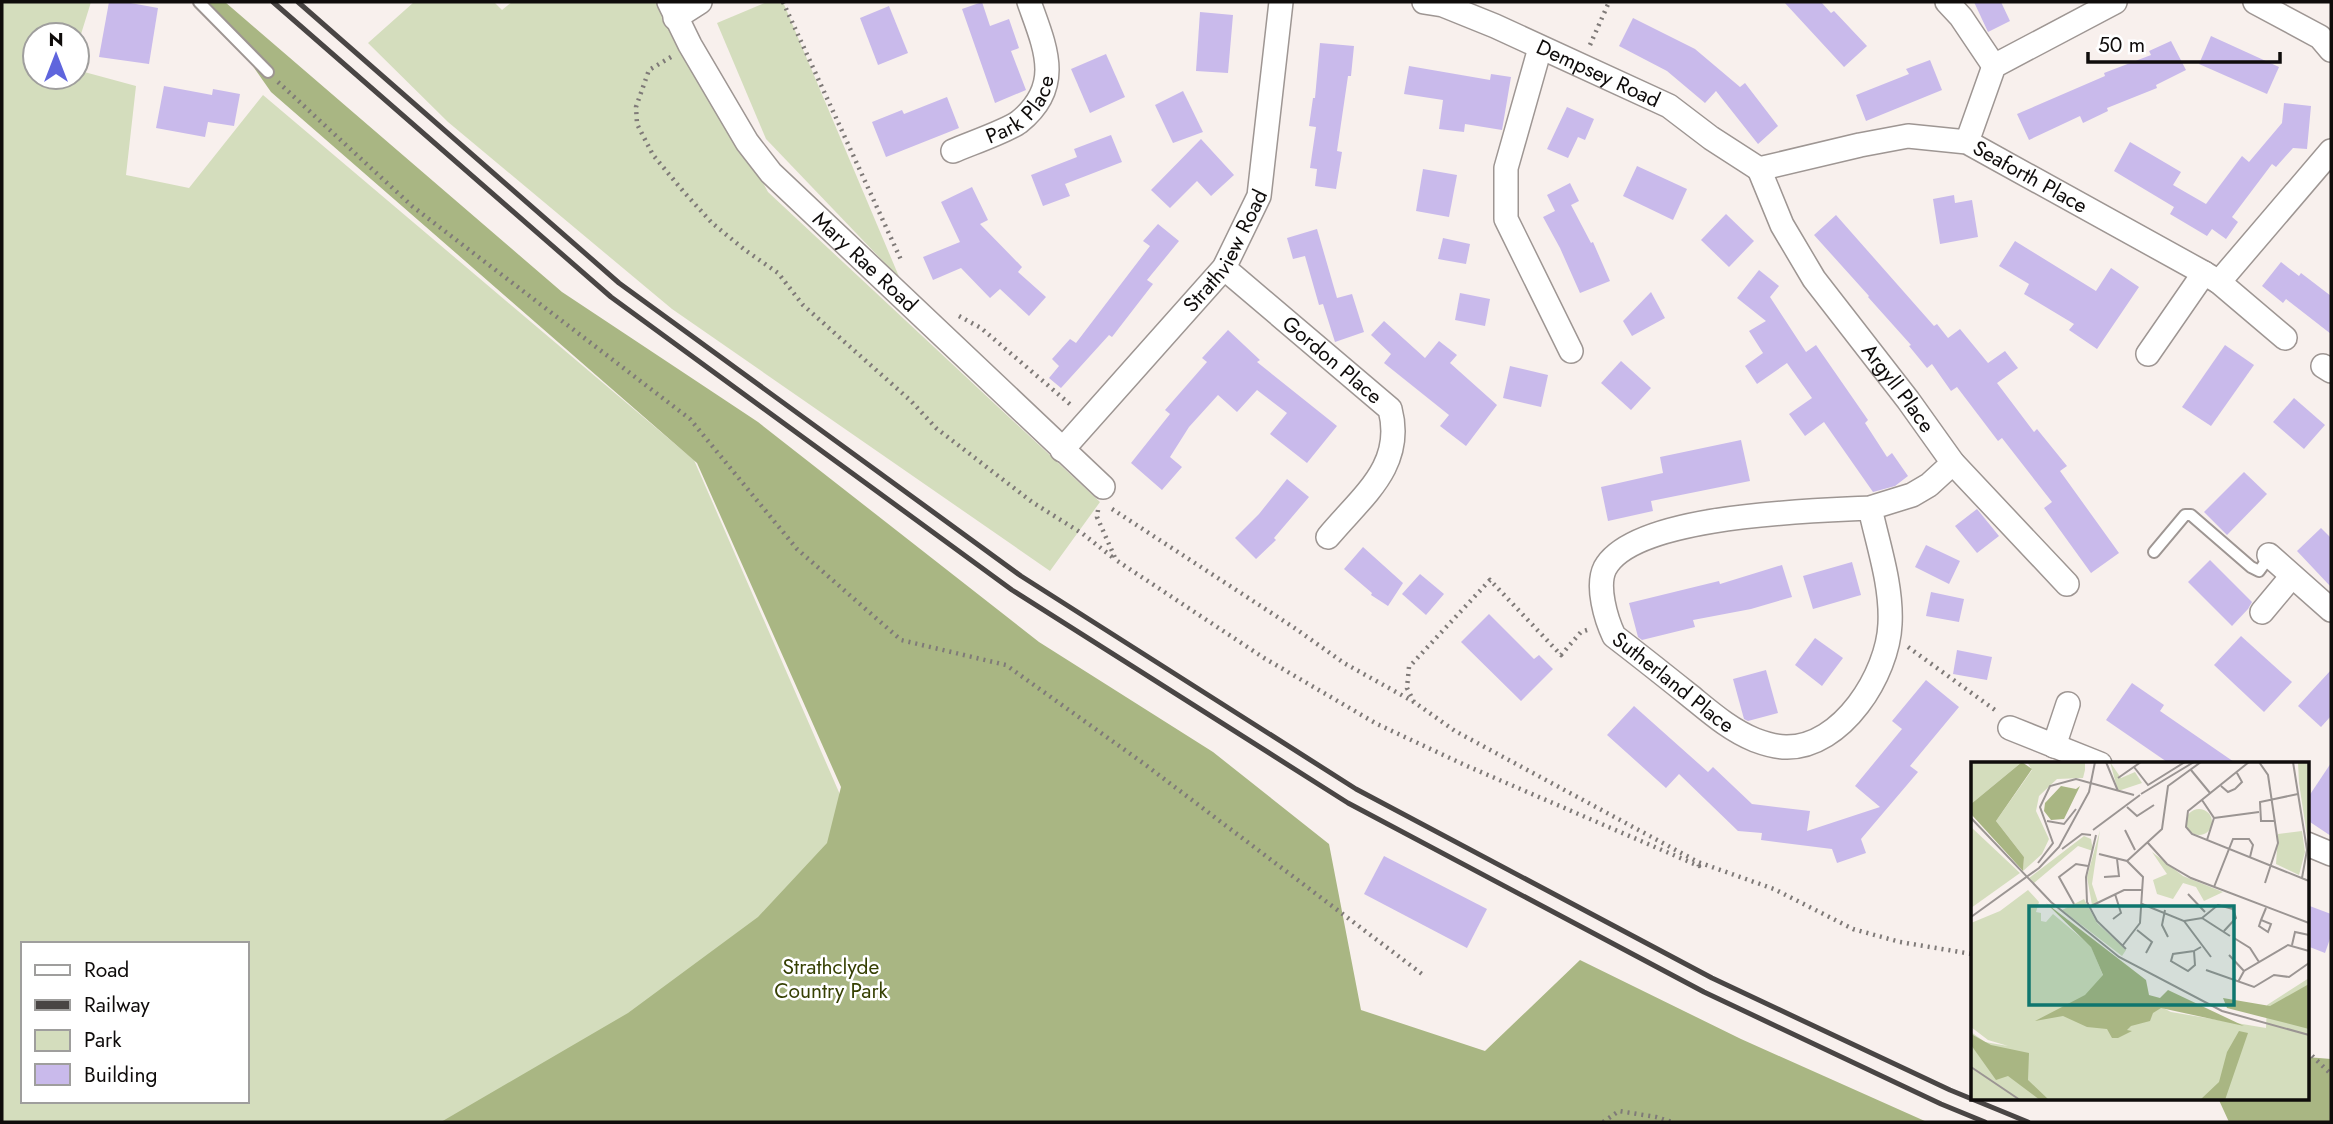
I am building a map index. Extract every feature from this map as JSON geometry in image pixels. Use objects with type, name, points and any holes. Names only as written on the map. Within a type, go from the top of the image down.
[{"type":"street","points":[[672,10],[700,2]]},
{"type":"street","name":"Park Place","points":[[953,151],[1018,122],[1038,100],[1047,84],[1046,59],[1029,2]]},
{"type":"street","name":"Strathview Road","points":[[1062,450],[1224,268],[1259,197],[1281,2]]},
{"type":"street","name":"Dempsey Road","points":[[1424,2],[1443,5],[1464,13],[1669,106],[1759,170]]},
{"type":"street","points":[[1947,2],[1961,17],[1994,66]]},
{"type":"street","points":[[1967,142],[1994,66],[2115,2]]},
{"type":"street","points":[[2255,2],[2320,37],[2331,50]]},
{"type":"street","name":"Mary Rae Road","points":[[672,10],[747,142],[771,173],[1062,450],[1101,495]]},
{"type":"street","points":[[1540,48],[1506,168],[1506,219],[1571,351]]},
{"type":"street","name":"Seaforth Place","points":[[1759,170],[1908,136],[1967,142],[2211,278],[2285,338]]},
{"type":"street","points":[[2148,354],[2211,278],[2331,150]]},
{"type":"street","name":"Argyll Place","points":[[1759,170],[1782,225],[1814,279],[1954,464],[2067,584]]},
{"type":"street","name":"Gordon Place","points":[[1224,268],[1390,409],[1394,425],[1393,446],[1385,470],[1328,537]]},
{"type":"street","name":"Sutherland Place","points":[[1870,508],[1888,590],[1888,640],[1881,668],[1847,717],[1829,733],[1804,745],[1784,748],[1756,740],[1729,727],[1614,636],[1602,597],[1604,570],[1619,551],[1696,524],[1758,514],[1870,508],[1912,495],[1954,464]]},
{"type":"street","points":[[2270,555],[2331,610]]},
{"type":"street","points":[[2262,612],[2292,576]]},
{"type":"street","points":[[2054,746],[2068,704]]},
{"type":"street","points":[[2010,728],[2095,762]]},
{"type":"street","points":[[2308,844],[2331,854]]},
{"type":"lane","points":[[199,2],[268,72]]},
{"type":"lane","points":[[2154,552],[2185,515],[2191,515],[2251,567],[2259,571],[2270,555]]},
{"type":"path","points":[[783,2],[902,264]]},
{"type":"path","points":[[1581,65],[1609,2]]},
{"type":"path","points":[[690,45],[649,70],[636,107],[637,124],[653,155],[712,223],[778,274],[803,305],[911,401],[936,428],[1032,502],[1083,534],[1116,560],[1264,658],[1377,724],[1648,845],[1699,866],[1699,862]]},
{"type":"path","points":[[268,72],[412,206],[690,419],[797,549],[901,640],[1006,665],[1265,854],[1422,974]]},
{"type":"path","points":[[949,311],[981,328],[1089,420]]},
{"type":"path","points":[[1116,560],[1097,517],[1101,495],[1345,663],[1414,702],[1455,731],[1699,862],[1774,889],[1853,929],[1900,942],[1971,954]]},
{"type":"path","points":[[1414,702],[1407,688],[1409,667],[1490,580],[1561,655],[1581,632],[1608,623]]},
{"type":"path","points":[[1888,640],[1909,647],[2002,716],[2010,728]]},
{"type":"path","points":[[2308,1052],[2331,1074]]},
{"type":"path","points":[[1603,1122],[1619,1111],[1672,1122]]},
{"type":"green space","name":"Strathclyde Country Park","points":[[2,2],[91,2],[85,21],[21,21],[21,91],[91,91],[91,74],[136,86],[126,175],[189,188],[263,95],[694,460],[845,806],[1428,1122],[2,1122]]},
{"type":"green space","name":"Strathclyde Country Park","points":[[208,2],[225,2],[562,292],[758,422],[1039,642],[1213,752],[1329,844],[1361,1010],[1485,1051],[1580,960],[1741,1039],[1927,1122],[441,1122],[628,1013],[758,917],[827,843],[841,787],[697,463],[271,92]]},
{"type":"green space","points":[[414,2],[494,2],[502,10],[512,2],[665,2],[768,192],[1100,502],[1050,571],[672,309],[448,122],[368,43]]},
{"type":"green space","points":[[767,2],[783,2],[900,279],[766,139],[717,23]]},
{"type":"green space","points":[[2308,1057],[2331,1059],[2331,1122],[2229,1122],[2219,1100],[2308,1100]]},
{"type":"building","points":[[109,2],[158,8],[149,64],[99,57]]},
{"type":"building","points":[[982,2],[990,26],[1009,19],[1019,48],[1011,51],[1026,90],[995,103],[962,9]]},
{"type":"building","points":[[1784,2],[1821,2],[1831,13],[1834,11],[1867,46],[1844,67]]},
{"type":"building","points":[[1974,2],[2001,2],[2010,21],[1988,32]]},
{"type":"building","points":[[889,6],[908,53],[878,65],[860,18]]},
{"type":"building","points":[[1200,12],[1233,15],[1228,73],[1196,71]]},
{"type":"building","points":[[1633,18],[1695,49],[1740,87],[1745,83],[1778,126],[1758,144],[1716,91],[1705,103],[1667,71],[1619,46]]},
{"type":"building","points":[[2211,36],[2279,67],[2267,94],[2199,64]]},
{"type":"building","points":[[2171,41],[2186,70],[2156,85],[2157,88],[2107,108],[2108,111],[2083,123],[2080,116],[2029,140],[2017,114],[2105,76],[2104,73],[2151,55],[2149,51]]},
{"type":"building","points":[[1320,43],[1354,46],[1337,151],[1342,152],[1336,189],[1315,186],[1317,169],[1310,168],[1316,127],[1309,126],[1315,98]]},
{"type":"building","points":[[1106,54],[1125,97],[1090,113],[1071,69]]},
{"type":"building","points":[[1930,60],[1942,90],[1866,121],[1856,95],[1909,74],[1906,69]]},
{"type":"building","points":[[1409,66],[1490,80],[1491,74],[1511,77],[1502,130],[1465,124],[1464,132],[1439,129],[1443,100],[1404,94]]},
{"type":"building","points":[[164,86],[212,95],[213,89],[240,94],[234,126],[208,122],[205,137],[156,128]]},
{"type":"building","points":[[1183,91],[1203,132],[1173,143],[1155,105]]},
{"type":"building","points":[[947,97],[959,128],[886,157],[872,122],[902,110],[904,114]]},
{"type":"building","points":[[2284,103],[2311,106],[2307,149],[2293,148],[2276,167],[2272,164],[2232,217],[2238,222],[2226,239],[2212,229],[2207,236],[2170,214],[2174,207],[2114,171],[2130,142],[2181,172],[2173,185],[2206,204],[2242,156],[2249,162],[2282,123]]},
{"type":"building","points":[[1567,107],[1594,119],[1585,140],[1578,137],[1568,158],[1547,149]]},
{"type":"building","points":[[1111,135],[1122,162],[1065,184],[1070,196],[1043,206],[1031,175],[1077,157],[1074,149]]},
{"type":"building","points":[[1201,139],[1234,175],[1211,196],[1197,181],[1170,208],[1151,190]]},
{"type":"building","points":[[1637,166],[1687,189],[1673,220],[1623,196]]},
{"type":"building","points":[[1423,169],[1457,175],[1449,217],[1416,211]]},
{"type":"building","points":[[1570,183],[1579,201],[1571,205],[1591,243],[1593,242],[1610,281],[1580,293],[1543,217],[1555,211],[1547,195]]},
{"type":"building","points":[[972,187],[988,220],[980,224],[1022,267],[1018,272],[1046,297],[1029,316],[1000,289],[990,298],[961,268],[933,280],[923,257],[960,242],[941,202]]},
{"type":"building","points":[[1954,195],[1955,203],[1972,200],[1978,237],[1940,244],[1933,199]]},
{"type":"building","points":[[1726,214],[1754,241],[1729,267],[1701,240]]},
{"type":"building","points":[[1836,215],[1934,326],[1937,324],[1948,338],[1960,329],[1988,363],[2005,351],[2018,368],[1997,383],[2034,432],[2037,429],[2067,466],[2060,471],[2119,553],[2091,573],[2044,508],[2052,502],[2002,438],[1998,441],[1957,387],[1951,391],[1932,364],[1927,368],[1909,346],[1911,345],[1814,235]]},
{"type":"building","points":[[1158,224],[1179,241],[1147,280],[1153,284],[1112,337],[1109,335],[1061,388],[1049,378],[1059,366],[1052,359],[1070,339],[1076,343],[1150,246],[1143,241]]},
{"type":"building","points":[[1317,229],[1337,298],[1352,294],[1364,332],[1335,342],[1323,304],[1319,305],[1305,256],[1293,259],[1287,238]]},
{"type":"building","points":[[1443,238],[1470,244],[1466,264],[1438,259]]},
{"type":"building","points":[[2015,241],[2096,291],[2111,268],[2139,287],[2097,349],[2069,330],[2074,324],[2024,294],[2029,284],[1999,266]]},
{"type":"building","points":[[2281,262],[2299,276],[2301,273],[2331,296],[2331,334],[2286,299],[2283,303],[2262,286]]},
{"type":"building","points":[[1759,270],[1779,286],[1770,297],[1806,352],[1816,345],[1868,420],[1865,423],[1887,457],[1892,453],[1908,476],[1895,486],[1873,492],[1824,422],[1805,436],[1789,414],[1812,398],[1787,363],[1757,384],[1745,366],[1763,353],[1749,331],[1766,321],[1737,298]]},
{"type":"building","points":[[1651,292],[1665,318],[1632,336],[1623,321]]},
{"type":"building","points":[[1460,293],[1490,299],[1485,326],[1455,320]]},
{"type":"building","points":[[1384,321],[1425,358],[1439,341],[1457,355],[1450,363],[1497,405],[1466,446],[1440,426],[1449,415],[1384,363],[1391,354],[1371,335]]},
{"type":"building","points":[[1228,330],[1260,360],[1257,362],[1337,426],[1307,463],[1270,434],[1287,413],[1257,390],[1237,412],[1218,395],[1189,427],[1170,457],[1182,467],[1162,490],[1131,463],[1170,414],[1165,410],[1207,362],[1202,358]]},
{"type":"building","points":[[2225,345],[2254,365],[2211,426],[2182,407]]},
{"type":"building","points":[[1621,361],[1651,388],[1631,410],[1601,383]]},
{"type":"building","points":[[1510,366],[1548,375],[1541,407],[1503,398]]},
{"type":"building","points":[[2294,398],[2325,425],[2304,449],[2273,422]]},
{"type":"building","points":[[1741,440],[1750,481],[1651,501],[1653,511],[1608,521],[1601,487],[1663,473],[1660,457]]},
{"type":"building","points":[[2244,472],[2267,494],[2227,535],[2204,512]]},
{"type":"building","points":[[1287,479],[1309,497],[1274,538],[1276,540],[1256,559],[1235,538],[1259,514]]},
{"type":"building","points":[[1977,509],[1999,536],[1977,553],[1955,526]]},
{"type":"building","points":[[2321,528],[2331,538],[2331,587],[2297,551]]},
{"type":"building","points":[[1926,545],[1960,561],[1949,584],[1915,567]]},
{"type":"building","points":[[1363,547],[1403,583],[1388,606],[1371,595],[1372,593],[1344,569]]},
{"type":"building","points":[[2210,560],[2252,602],[2232,626],[2188,582]]},
{"type":"building","points":[[1852,562],[1861,595],[1813,609],[1803,576]]},
{"type":"building","points":[[1782,565],[1792,597],[1751,609],[1693,620],[1695,627],[1642,640],[1638,637],[1629,603],[1719,581],[1720,584]]},
{"type":"building","points":[[1420,574],[1444,594],[1426,615],[1402,594]]},
{"type":"building","points":[[1931,592],[1964,599],[1959,622],[1926,616]]},
{"type":"building","points":[[1489,614],[1534,659],[1539,655],[1553,669],[1521,701],[1461,642]]},
{"type":"building","points":[[2241,636],[2292,682],[2264,712],[2214,665]]},
{"type":"building","points":[[1815,638],[1843,658],[1822,686],[1795,665]]},
{"type":"building","points":[[1957,650],[1992,657],[1987,680],[1953,674]]},
{"type":"building","points":[[1766,670],[1778,713],[1748,721],[1744,719],[1733,679]]},
{"type":"building","points":[[2331,670],[2331,716],[2321,727],[2298,706]]},
{"type":"building","points":[[1926,680],[1959,707],[1910,766],[1918,772],[1861,839],[1866,853],[1837,863],[1832,849],[1761,840],[1762,833],[1738,831],[1679,774],[1666,788],[1607,735],[1634,706],[1708,772],[1713,767],[1752,804],[1810,811],[1807,831],[1880,807],[1855,786],[1902,729],[1892,721]]},
{"type":"building","points":[[2132,683],[2164,705],[2160,711],[2234,762],[2167,762],[2106,720]]},
{"type":"building","points":[[2331,763],[2331,836],[2308,821],[2308,798]]},
{"type":"building","points":[[1384,856],[1487,909],[1467,948],[1364,894]]},
{"type":"building","points":[[2308,905],[2331,914],[2331,936],[2325,953],[2308,946]]},
{"type":"railway","points":[[273,2],[611,297],[1012,590],[1348,803],[1704,992],[1941,1104],[1985,1122]]},
{"type":"railway","points":[[298,2],[619,283],[1021,576],[1356,789],[1712,978],[1971,1099]]},
{"type":"railway","points":[[1974,1100],[2028,1122]]}]
